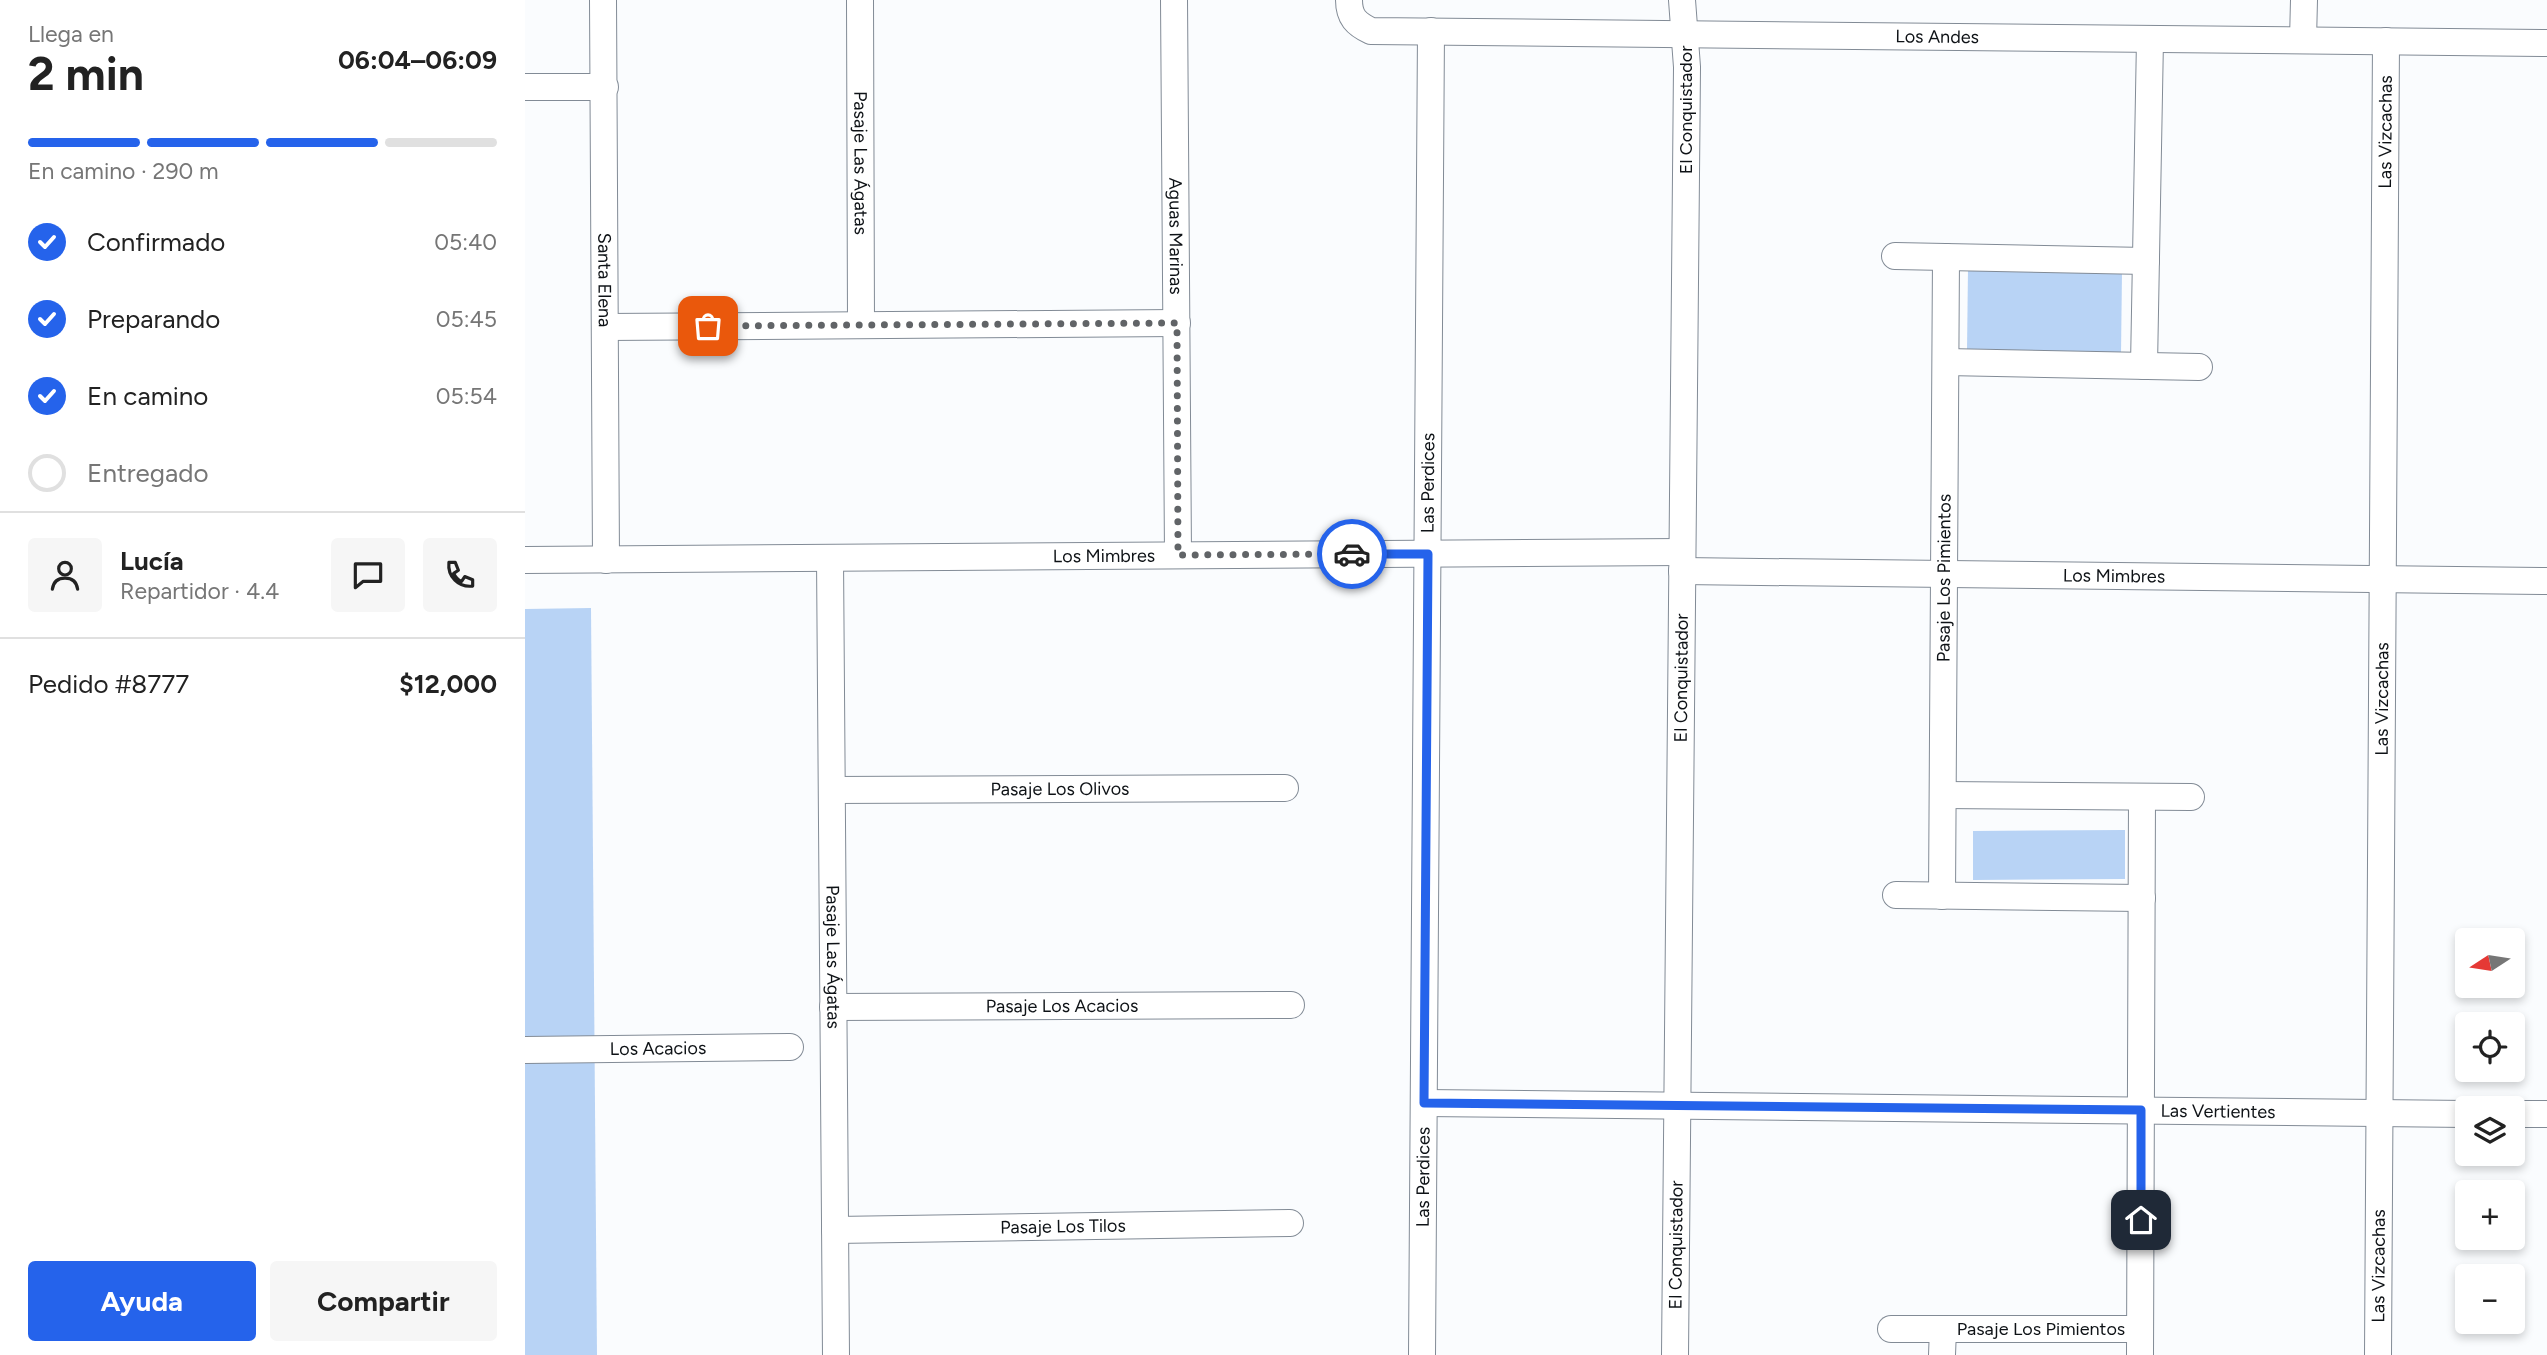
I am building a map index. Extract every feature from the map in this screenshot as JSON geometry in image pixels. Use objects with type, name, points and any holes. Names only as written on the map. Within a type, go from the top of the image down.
[{"type":"street","name":"Santa Elena","points":[[603,0],[606,560]]},
{"type":"street","name":"Pasaje Las Ágatas","points":[[860,0],[861,325]]},
{"type":"street","name":"Aguas Marinas","points":[[1174,0],[1178,555]]},
{"type":"street","name":"Los Andes","points":[[1349,0],[1349,11],[1358,25],[1371,31],[2547,43]]},
{"type":"street","name":"El Conquistador","points":[[1675,1355],[1686,34],[1682,0]]},
{"type":"street","points":[[2304,0],[2304,40]]},
{"type":"street","name":"Las Perdices","points":[[1422,1355],[1431,31]]},
{"type":"street","points":[[2144,366],[2150,39]]},
{"type":"street","name":"Las Vizcachas","points":[[2378,1355],[2386,41]]},
{"type":"street","points":[[525,87],[605,87]]},
{"type":"street","points":[[1895,256],[2146,261]]},
{"type":"street","name":"Pasaje Los Pimientos","points":[[1942,896],[1946,257]]},
{"type":"street","points":[[605,327],[1177,323]]},
{"type":"street","points":[[1946,362],[2199,367]]},
{"type":"street","name":"Los Mimbres","points":[[525,560],[1428,554],[1944,574],[2547,581]]},
{"type":"street","name":"Pasaje Las Ágatas","points":[[830,558],[836,1355]]},
{"type":"street","name":"Pasaje Los Olivos","points":[[832,790],[1285,788]]},
{"type":"street","points":[[1943,795],[2191,797]]},
{"type":"street","name":"Pasaje Los Pimientos","points":[[1891,1329],[1943,1342],[2140,1342],[2142,797]]},
{"type":"street","points":[[1896,895],[2142,898]]},
{"type":"street","name":"Pasaje Los Acacios","points":[[833,1007],[1291,1005]]},
{"type":"street","name":"Los Acacios","points":[[525,1050],[790,1047]]},
{"type":"street","name":"Las Vertientes","points":[[1424,1103],[2455,1114]]},
{"type":"street","points":[[2525,1114],[2547,1114]]},
{"type":"street","name":"Pasaje Los Tilos","points":[[835,1230],[1290,1223]]},
{"type":"shaded area","points":[[1968,269],[2122,272],[2121,354],[1967,350]]},
{"type":"shaded area","points":[[591,608],[597,1355],[525,1355],[525,609]]},
{"type":"shaded area","points":[[2125,830],[2125,879],[1973,880],[1973,831]]},
{"type":"way so far","points":[[708,326],[1177,323],[1178,555],[1352,554]]},
{"type":"route","points":[[1352,554],[1428,554],[1424,1103],[2141,1110],[2141,1220]]}]
